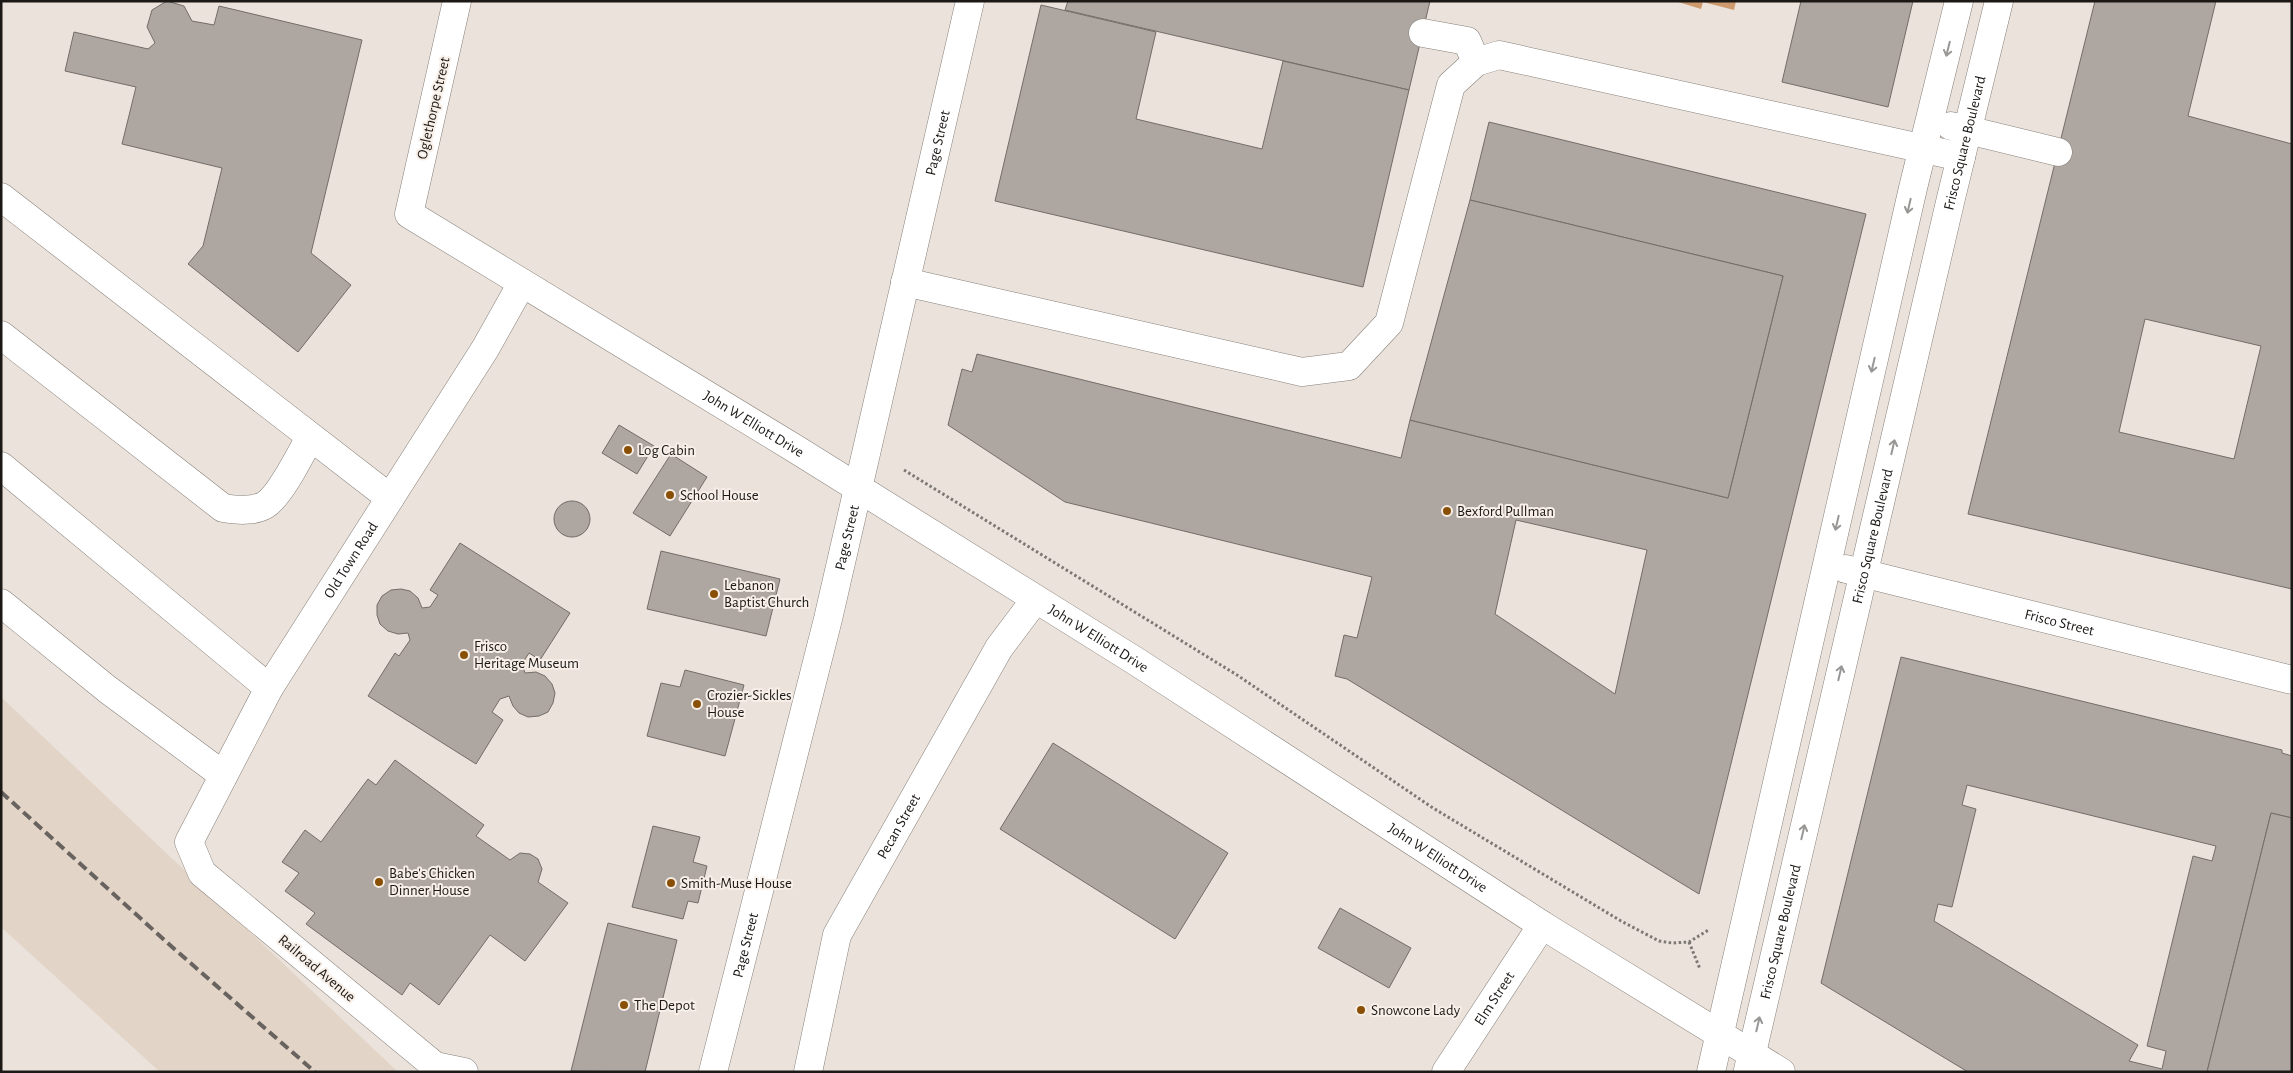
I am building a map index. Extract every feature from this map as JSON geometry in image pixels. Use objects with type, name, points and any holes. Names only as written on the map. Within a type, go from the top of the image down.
[{"type":"street","name":"Oglethorpe Street","points":[[410,214],[457,1]]},
{"type":"street","name":"Page Street","points":[[714,1072],[828,619],[970,1]]},
{"type":"street","points":[[1711,1072],[1922,150],[1959,1]]},
{"type":"street","name":"Frisco Square Boulevard","points":[[1750,1062],[1999,1]]},
{"type":"street","points":[[1423,32],[1467,41],[1476,62]]},
{"type":"street","points":[[905,282],[1302,372],[1349,366],[1389,323],[1452,85],[1476,62],[1499,55],[1961,158]]},
{"type":"street","points":[[1930,120],[2058,152]]},
{"type":"street","points":[[1,197],[390,498]]},
{"type":"street","name":"John W Elliott Drive","points":[[410,214],[857,487],[1137,662],[1542,925],[1720,1033],[1750,1062],[1781,1072]]},
{"type":"street","name":"Old Town Road","points":[[189,842],[269,688],[485,349],[522,283]]},
{"type":"street","points":[[1,335],[223,508],[243,510],[265,505],[283,485],[310,437]]},
{"type":"street","points":[[1,466],[269,688]]},
{"type":"street","name":"Frisco Street","points":[[1828,564],[2292,680]]},
{"type":"street","name":"Pecan Street","points":[[808,1072],[837,934],[999,648],[1035,600]]},
{"type":"street","points":[[1,603],[107,688],[223,775]]},
{"type":"street","name":"Railroad Avenue","points":[[189,842],[202,873],[435,1066],[464,1072]]},
{"type":"street","name":"Elm Street","points":[[1446,1072],[1542,925]]},
{"type":"path","points":[[904,470],[1237,675],[1433,808],[1621,921],[1659,941],[1672,943],[1689,942],[1715,923]]},
{"type":"path","points":[[1689,942],[1702,972]]},
{"type":"shaded area","points":[[1675,1],[1736,1],[1734,10],[1703,2],[1701,9]]},
{"type":"shaded area","points":[[1,697],[398,1072],[160,1072],[1,927]]},
{"type":"building","points":[[167,1],[184,6],[192,21],[214,25],[219,6],[362,40],[311,253],[351,285],[298,352],[188,264],[203,246],[222,168],[122,144],[136,87],[65,71],[74,32],[148,49],[155,43],[147,27],[152,10]]},
{"type":"building","points":[[1068,1],[1430,1],[1409,90],[1065,10]]},
{"type":"building","points":[[1801,1],[1913,1],[1888,107],[1782,82]]},
{"type":"building","points":[[2095,1],[2216,1],[2188,116],[2292,144],[2292,589],[1968,514]],"holes":[[[2145,319],[2261,346],[2234,459],[2119,432]]]},
{"type":"building","points":[[1041,5],[1156,32],[1136,119],[1262,149],[1283,61],[1409,90],[1363,287],[995,201]]},
{"type":"building","name":"Bexford Pullman","points":[[1489,122],[1866,214],[1699,894],[1347,679],[1335,676],[1344,635],[1357,638],[1372,577],[1065,502],[948,425],[962,369],[972,372],[977,354],[1401,458],[1410,420],[1728,498],[1783,276],[1470,200]],"holes":[[[1516,520],[1647,550],[1615,694],[1495,614]]]},
{"type":"building","points":[[1470,200],[1783,276],[1728,498],[1410,420]]},
{"type":"building","name":"Log Cabin","points":[[619,425],[654,446],[637,474],[602,453]]},
{"type":"building","name":"School House","points":[[671,454],[707,477],[670,536],[633,513]]},
{"type":"building","points":[[572,501],[579,502],[585,506],[589,512],[589,526],[585,532],[579,536],[572,537],[565,536],[559,532],[555,526],[554,519],[555,512],[559,506],[565,502]]},
{"type":"building","name":"Frisco Heritage Museum","points":[[460,543],[570,613],[540,660],[529,653],[522,664],[525,673],[536,672],[545,676],[552,684],[555,693],[553,703],[548,712],[539,716],[528,717],[519,713],[513,706],[509,696],[500,699],[492,712],[503,720],[476,764],[368,696],[395,653],[399,656],[410,640],[408,633],[398,634],[388,631],[380,624],[377,615],[377,605],[382,596],[391,590],[401,589],[410,591],[418,598],[422,608],[430,607],[438,595],[430,590]]},
{"type":"building","name":"Lebanon Baptist Church","points":[[661,551],[780,579],[766,636],[647,609]]},
{"type":"building","points":[[1901,657],[2282,750],[2282,753],[2292,756],[2292,818],[2271,813],[2207,1072],[1968,1072],[1821,983]],"holes":[[[1967,785],[2216,846],[2212,861],[2193,856],[2147,1046],[2166,1051],[2162,1069],[2129,1061],[2138,1045],[1934,921],[1938,904],[1952,907],[1976,809],[1962,805]]]},
{"type":"building","name":"Crozier-Sickles House","points":[[685,670],[744,685],[725,756],[647,736],[661,683],[680,687]]},
{"type":"building","points":[[1053,743],[1228,853],[1175,939],[1000,829]]},
{"type":"building","points":[[395,760],[484,825],[476,836],[510,860],[520,853],[530,854],[538,859],[542,869],[538,882],[568,903],[525,961],[490,935],[439,1005],[410,983],[402,995],[306,924],[315,913],[285,891],[299,873],[282,862],[305,830],[321,842],[368,779],[376,785]]},
{"type":"building","points":[[2271,813],[2292,818],[2292,1072],[2207,1072]]},
{"type":"building","name":"Smith-Muse House","points":[[653,826],[700,837],[693,862],[707,866],[698,903],[688,901],[683,919],[632,907]]},
{"type":"building","points":[[1340,908],[1411,948],[1389,988],[1318,948]]},
{"type":"building","name":"The Depot","points":[[608,923],[677,940],[645,1072],[571,1071]]},
{"type":"railway","points":[[1,792],[171,946],[315,1072]]},
{"type":"place","name":"Log Cabin","points":[[628,450]]},
{"type":"place","name":"School House","points":[[670,495]]},
{"type":"place","name":"Bexford Pullman","points":[[1447,511]]},
{"type":"place","name":"Lebanon Baptist Church","points":[[714,594]]},
{"type":"place","name":"Frisco Heritage Museum","points":[[464,655]]},
{"type":"place","name":"Crozier-Sickles House","points":[[697,704]]},
{"type":"place","name":"Babe's Chicken Dinner House","points":[[379,882]]},
{"type":"place","name":"Smith-Muse House","points":[[671,883]]},
{"type":"place","name":"The Depot","points":[[624,1005]]},
{"type":"place","name":"Snowcone Lady","points":[[1361,1010]]}]
